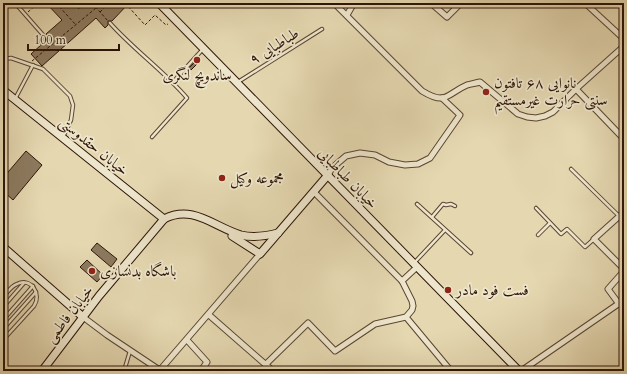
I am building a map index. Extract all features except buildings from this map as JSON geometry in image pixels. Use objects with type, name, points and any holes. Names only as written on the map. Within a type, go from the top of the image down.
[{"type":"street","name":"خیابان طباطبایی","points":[[159,3],[520,371]]},
{"type":"street","points":[[334,3],[422,91],[429,95],[442,98],[449,97],[467,85],[480,82],[518,114],[527,117],[536,118],[553,112],[624,46]]},
{"type":"street","points":[[346,15],[354,3]]},
{"type":"street","points":[[431,3],[447,17],[461,3]]},
{"type":"street","points":[[585,3],[624,39]]},
{"type":"street","points":[[621,3],[624,8]]},
{"type":"street","points":[[576,89],[624,139]]},
{"type":"street","name":"خیابان حقدوستی","points":[[4,94],[14,99],[164,219]]},
{"type":"street","points":[[3,247],[83,317],[160,371],[314,192],[332,168],[346,156],[360,153],[375,156],[389,162],[405,165],[418,164],[430,158],[460,115],[442,98]]},
{"type":"street","points":[[266,364],[308,323],[335,351],[375,324],[406,318],[410,314],[413,306],[402,281],[314,192]]},
{"type":"street","points":[[520,371],[622,302],[608,289],[624,270],[594,239],[624,212]]},
{"type":"street","points":[[164,219],[172,215],[190,214],[204,218],[241,235],[265,236],[278,233]]},
{"type":"street","points":[[164,219],[189,218],[204,221],[238,238],[260,254]]},
{"type":"street","name":"خیابان فاطمی","points":[[42,371],[83,317],[164,219]]},
{"type":"street","points":[[402,281],[415,265]]},
{"type":"street","points":[[209,315],[273,371]]},
{"type":"street","points":[[406,318],[448,370]]},
{"type":"street","points":[[187,340],[207,362],[201,371]]},
{"type":"lane","points":[[14,3],[44,36]]},
{"type":"lane","points":[[110,23],[122,37],[173,82],[187,98],[152,137]]},
{"type":"lane","name":"طباطبایی ۹","points":[[237,83],[322,29]]},
{"type":"lane","points":[[173,82],[204,48]]},
{"type":"lane","points":[[3,59],[11,58],[43,69],[70,96],[73,105],[71,120],[63,138]]},
{"type":"lane","points":[[14,99],[32,66]]},
{"type":"lane","points":[[571,169],[619,216]]},
{"type":"lane","points":[[418,204],[471,253]]},
{"type":"lane","points":[[432,217],[443,204],[451,204],[455,206]]},
{"type":"lane","points":[[536,208],[562,234],[567,229],[585,246],[594,239]]},
{"type":"lane","points":[[538,235],[550,223]]},
{"type":"lane","points":[[415,265],[445,230]]},
{"type":"lane","points":[[3,307],[25,282]]},
{"type":"lane","points":[[3,298],[15,285],[25,282],[33,286],[37,298],[36,304],[3,340]]},
{"type":"lane","points":[[3,320],[33,286]]},
{"type":"lane","points":[[3,329],[36,292]]},
{"type":"lane","points":[[124,371],[131,351]]},
{"type":"path","points":[[3,12],[14,3]]},
{"type":"path","points":[[25,14],[38,3]]},
{"type":"path","points":[[56,3],[76,25]]},
{"type":"path","points":[[74,3],[80,10]]},
{"type":"path","points":[[92,3],[110,23]]},
{"type":"path","points":[[100,12],[109,3]]},
{"type":"path","points":[[125,3],[145,25],[155,15],[166,26],[168,24]]},
{"type":"path","points":[[35,58],[96,8]]},
{"type":"path","points":[[44,36],[52,45]]},
{"type":"place","name":"ساندویچ لنگری","points":[[197,60]]},
{"type":"place","name":"نانوایی ۶۸ تافتون سنتی حرارت غیرمستقیم","points":[[486,92]]},
{"type":"place","name":"مجموعه وکیل","points":[[222,178]]},
{"type":"place","name":"باشگاه بدنسازی","points":[[92,271]]},
{"type":"place","name":"فست فود مادر","points":[[448,290]]}]
